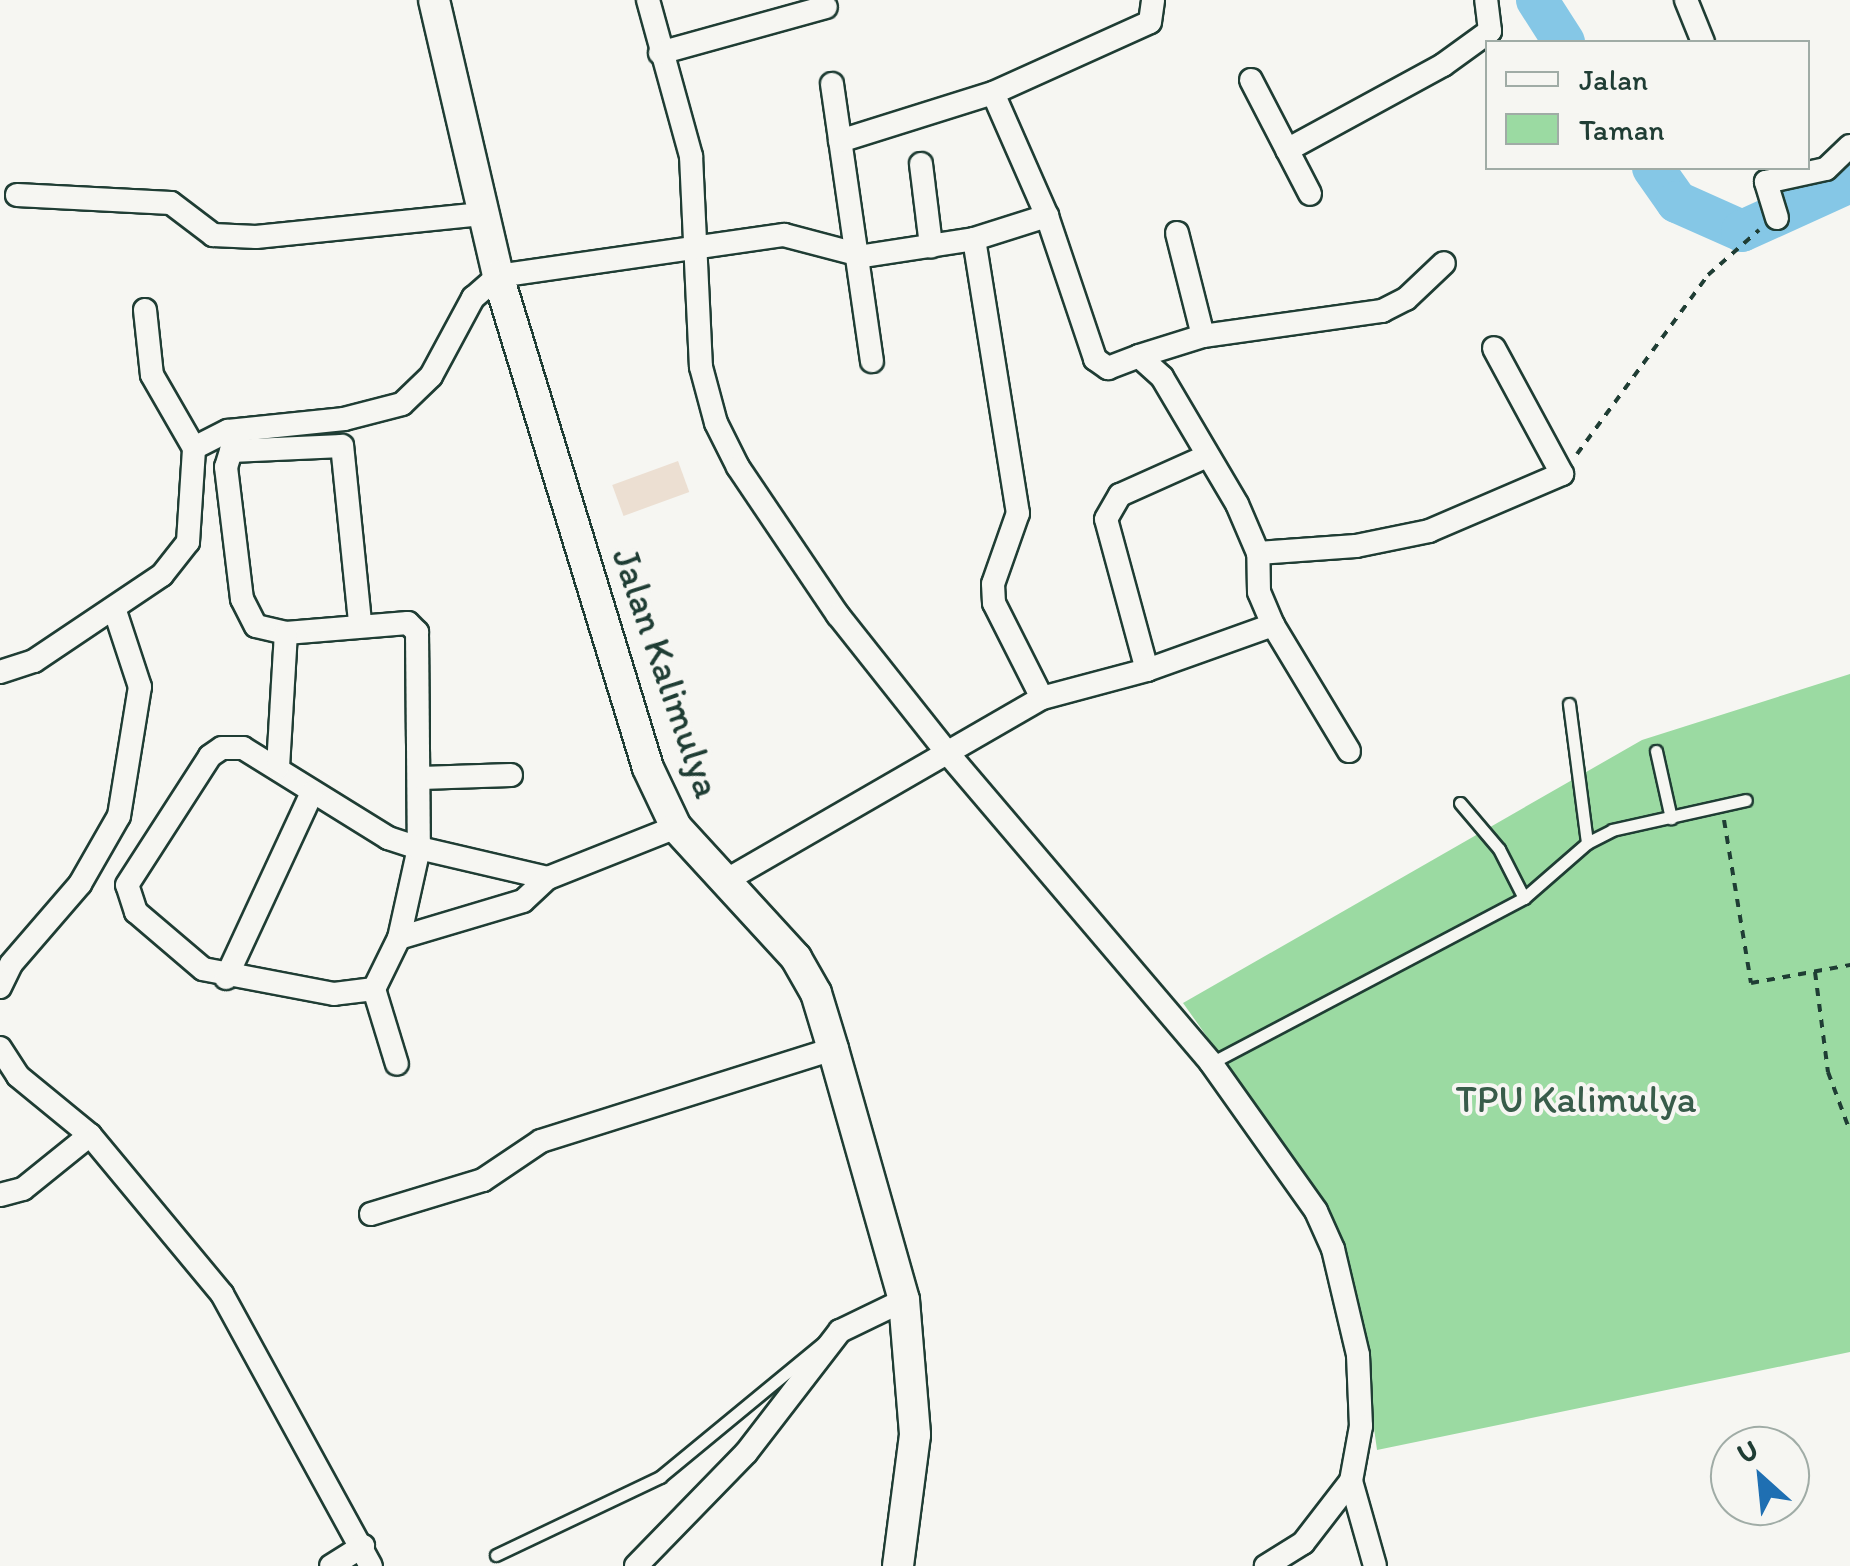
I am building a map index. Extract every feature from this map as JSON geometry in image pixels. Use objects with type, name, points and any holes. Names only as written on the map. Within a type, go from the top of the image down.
[{"type":"street","name":"Jalan Kalimulya","points":[[434,0],[498,276],[648,768],[676,826],[796,958],[816,993],[833,1049],[904,1300],[914,1435],[898,1566]]},
{"type":"street","points":[[648,0],[691,156],[700,252],[701,367],[723,438],[838,615],[945,750],[1212,1063],[1316,1211],[1333,1249],[1358,1355],[1362,1426],[1352,1481],[1375,1566]]},
{"type":"street","points":[[840,140],[993,93],[1150,22],[1153,0]]},
{"type":"street","points":[[1286,150],[1443,66],[1490,31],[1486,0]]},
{"type":"street","points":[[1686,0],[1702,40]]},
{"type":"street","points":[[660,53],[826,7]]},
{"type":"street","points":[[1252,80],[1310,194]]},
{"type":"street","points":[[832,84],[862,256],[862,329],[872,362]]},
{"type":"street","points":[[993,93],[1047,216],[1095,359],[1108,368],[1203,336],[1382,312],[1406,299],[1444,263]]},
{"type":"street","points":[[1768,192],[1826,169],[1850,146]]},
{"type":"street","points":[[921,164],[931,246]]},
{"type":"street","points":[[17,195],[171,203],[213,235],[241,236],[482,214]]},
{"type":"street","points":[[194,448],[228,430],[344,420],[402,404],[431,376],[472,298],[498,276],[700,252],[784,235],[862,256],[974,239],[1047,216]]},
{"type":"street","points":[[1176,233],[1203,336]]},
{"type":"street","points":[[974,239],[1018,513],[993,584],[994,603],[1042,698]]},
{"type":"street","points":[[0,672],[34,661],[115,611],[162,575],[188,542],[194,448],[152,375],[146,310]]},
{"type":"street","points":[[1258,553],[1356,546],[1429,531],[1562,474],[1494,348]]},
{"type":"street","points":[[1139,356],[1162,377],[1204,457],[1238,504],[1258,553],[1259,592],[1273,626],[1349,752]]},
{"type":"street","points":[[360,622],[342,446],[237,448],[226,467],[242,599],[256,626],[286,633],[360,622],[408,623],[417,632],[419,848],[399,938],[374,989],[397,1064]]},
{"type":"street","points":[[1147,670],[1106,518],[1120,495],[1204,457]]},
{"type":"street","points":[[0,988],[6,961],[80,884],[119,816],[140,687],[115,611]]},
{"type":"street","points":[[726,880],[945,750],[1042,698],[1147,670],[1273,626]]},
{"type":"street","points":[[278,767],[286,633]]},
{"type":"street","points":[[374,989],[334,994],[226,978],[203,968],[136,912],[127,886],[210,756],[243,748],[388,838],[548,878]]},
{"type":"street","points":[[421,778],[511,775]]},
{"type":"street","points":[[226,978],[312,793]]},
{"type":"street","points":[[399,938],[523,901],[548,878],[676,826]]},
{"type":"street","points":[[0,1048],[18,1076],[90,1134],[222,1294],[367,1556],[331,1566]]},
{"type":"street","points":[[371,1214],[483,1180],[541,1141],[833,1049]]},
{"type":"street","points":[[0,1195],[23,1189],[90,1134]]},
{"type":"street","points":[[636,1566],[746,1453],[840,1331],[904,1300]]},
{"type":"street","points":[[1266,1566],[1303,1543],[1352,1481]]},
{"type":"lane","points":[[1569,704],[1587,843]]},
{"type":"lane","points":[[1656,750],[1671,818]]},
{"type":"lane","points":[[1212,1063],[1524,898],[1587,843],[1637,822],[1746,800]]},
{"type":"lane","points":[[1460,804],[1499,849],[1524,898]]},
{"type":"lane","points":[[496,1555],[660,1476],[804,1354],[840,1331]]},
{"type":"path","points":[[1562,474],[1708,275],[1741,241],[1768,192]]},
{"type":"path","points":[[1722,806],[1750,982],[1850,965]]},
{"type":"path","points":[[1815,972],[1828,1072],[1850,1131]]},
{"type":"shaded area","points":[[678,461],[689,492],[624,516],[612,485]]},
{"type":"green space","name":"TPU Kalimulya","points":[[1850,674],[1850,1352],[1377,1450],[1354,1283],[1338,1237],[1307,1177],[1183,1003],[1642,740]]},
{"type":"waterway","points":[[1537,0],[1563,40]]},
{"type":"waterway","points":[[1654,170],[1677,202],[1742,231],[1850,182]]}]
